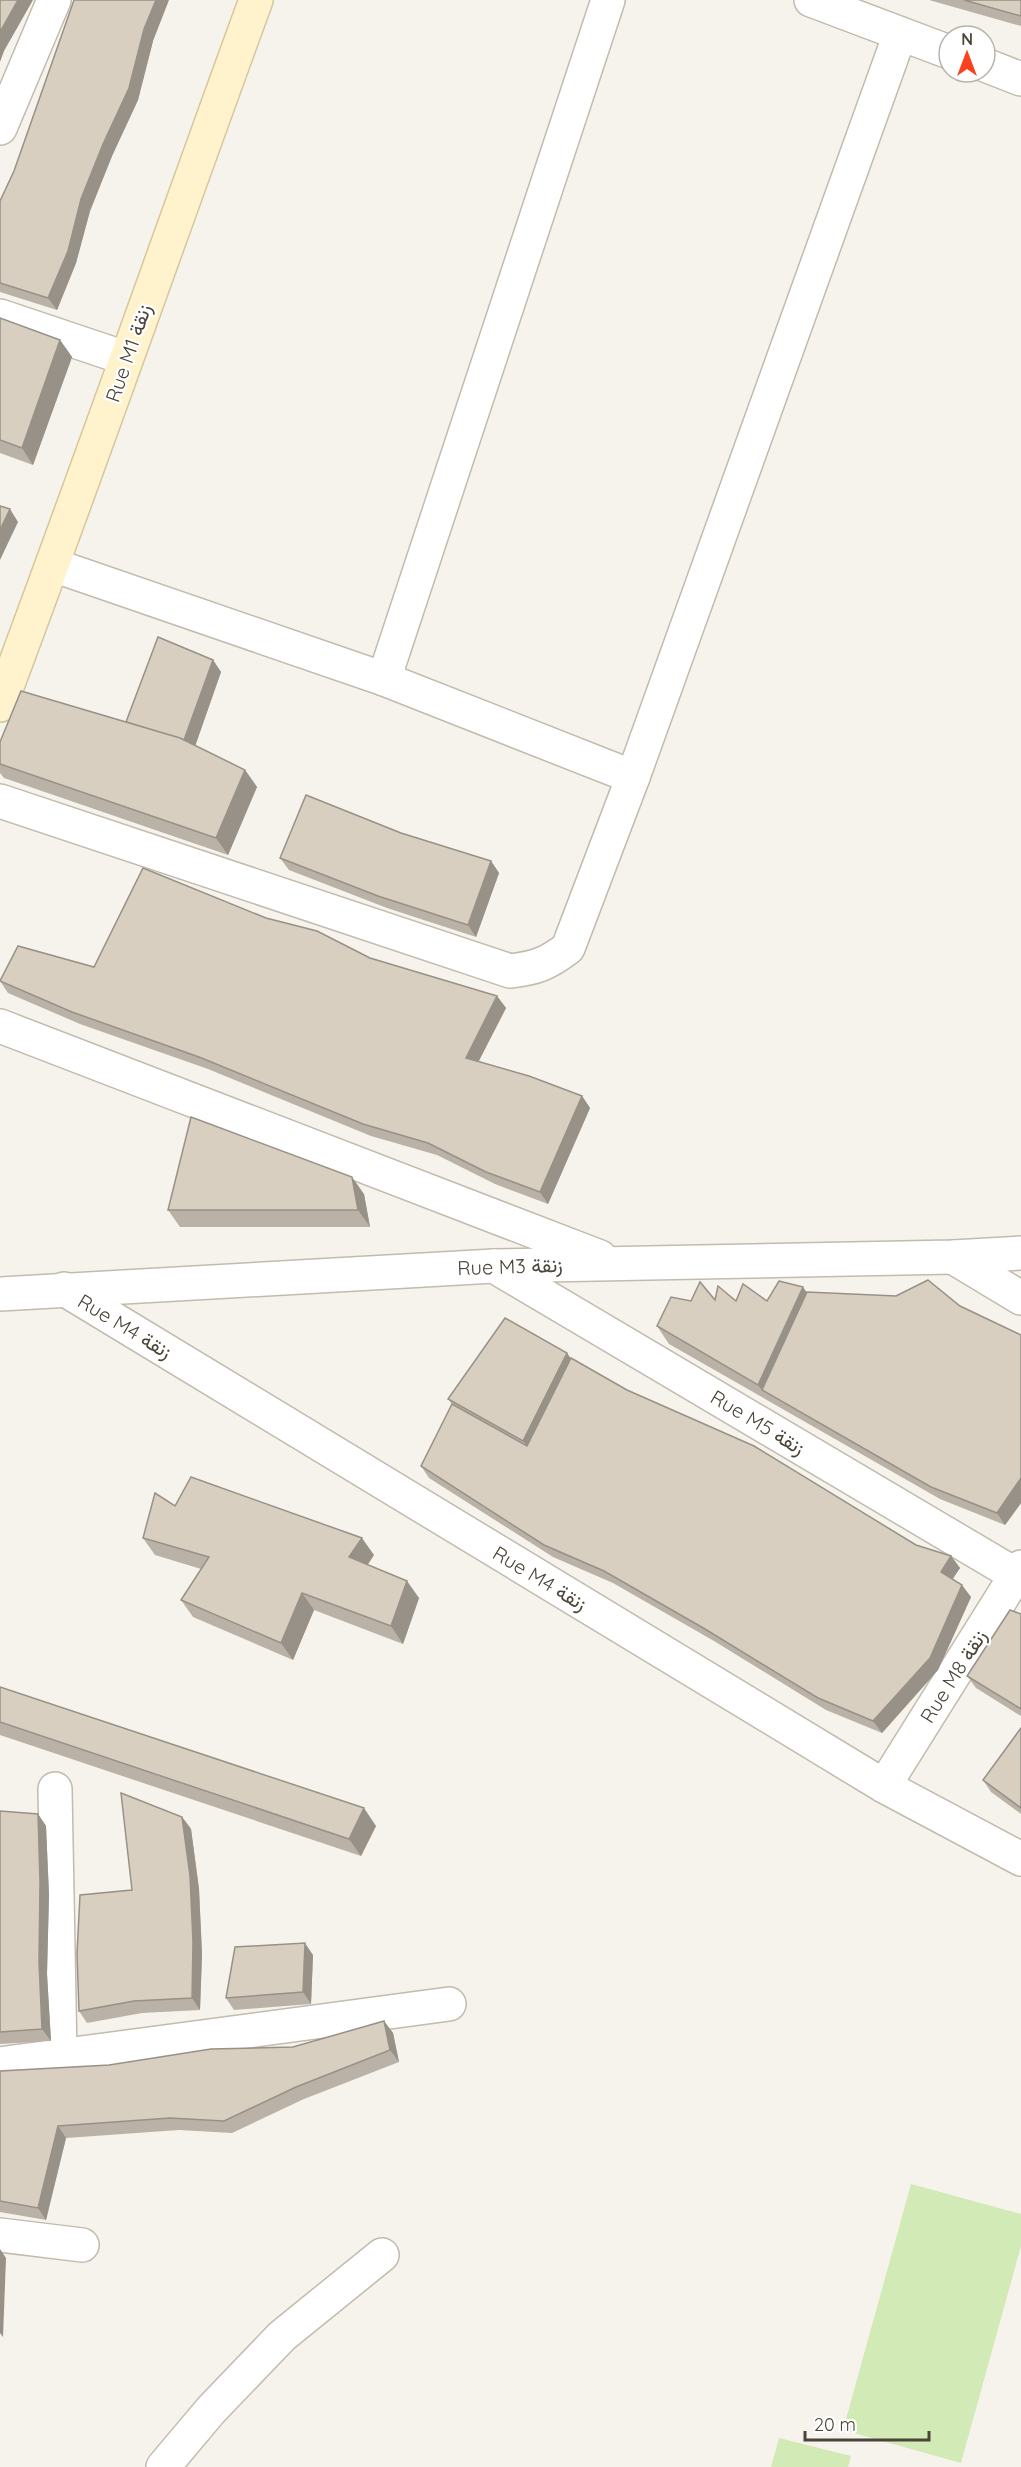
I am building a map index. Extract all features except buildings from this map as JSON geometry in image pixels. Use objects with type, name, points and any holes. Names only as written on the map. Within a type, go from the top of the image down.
[{"type":"street","points":[[0,128],[54,0]]},
{"type":"street","name":"Rue M1 زنقة","points":[[0,705],[53,565],[125,358],[256,0]]},
{"type":"street","points":[[384,679],[608,0]]},
{"type":"street","points":[[811,0],[937,48]]},
{"type":"street","points":[[0,801],[510,971],[534,968],[552,961],[568,948],[633,777],[900,34]]},
{"type":"street","points":[[997,70],[1021,79]]},
{"type":"street","points":[[0,316],[125,358]]},
{"type":"street","points":[[53,565],[384,679],[633,777]]},
{"type":"street","points":[[0,1026],[616,1263]]},
{"type":"street","name":"Rue M3 زنقة","points":[[0,1294],[494,1266],[953,1257],[1021,1253]]},
{"type":"street","points":[[953,1257],[1021,1298]]},
{"type":"street","name":"Rue M5 زنقة","points":[[494,1266],[1019,1573]]},
{"type":"street","name":"Rue M4 زنقة","points":[[64,1289],[884,1786],[1021,1859]]},
{"type":"street","name":"Rue M8 زنقة","points":[[884,1786],[1019,1573]]},
{"type":"street","points":[[55,1789],[60,2056]]},
{"type":"street","points":[[0,2064],[449,2004]]},
{"type":"street","points":[[0,2235],[82,2245]]},
{"type":"street","points":[[163,2467],[211,2410],[282,2336],[382,2254]]},
{"type":"green space","points":[[911,2184],[1021,2214],[1021,2246],[961,2463],[843,2430]]},
{"type":"green space","points":[[779,2438],[851,2456],[848,2467],[771,2467]]}]
